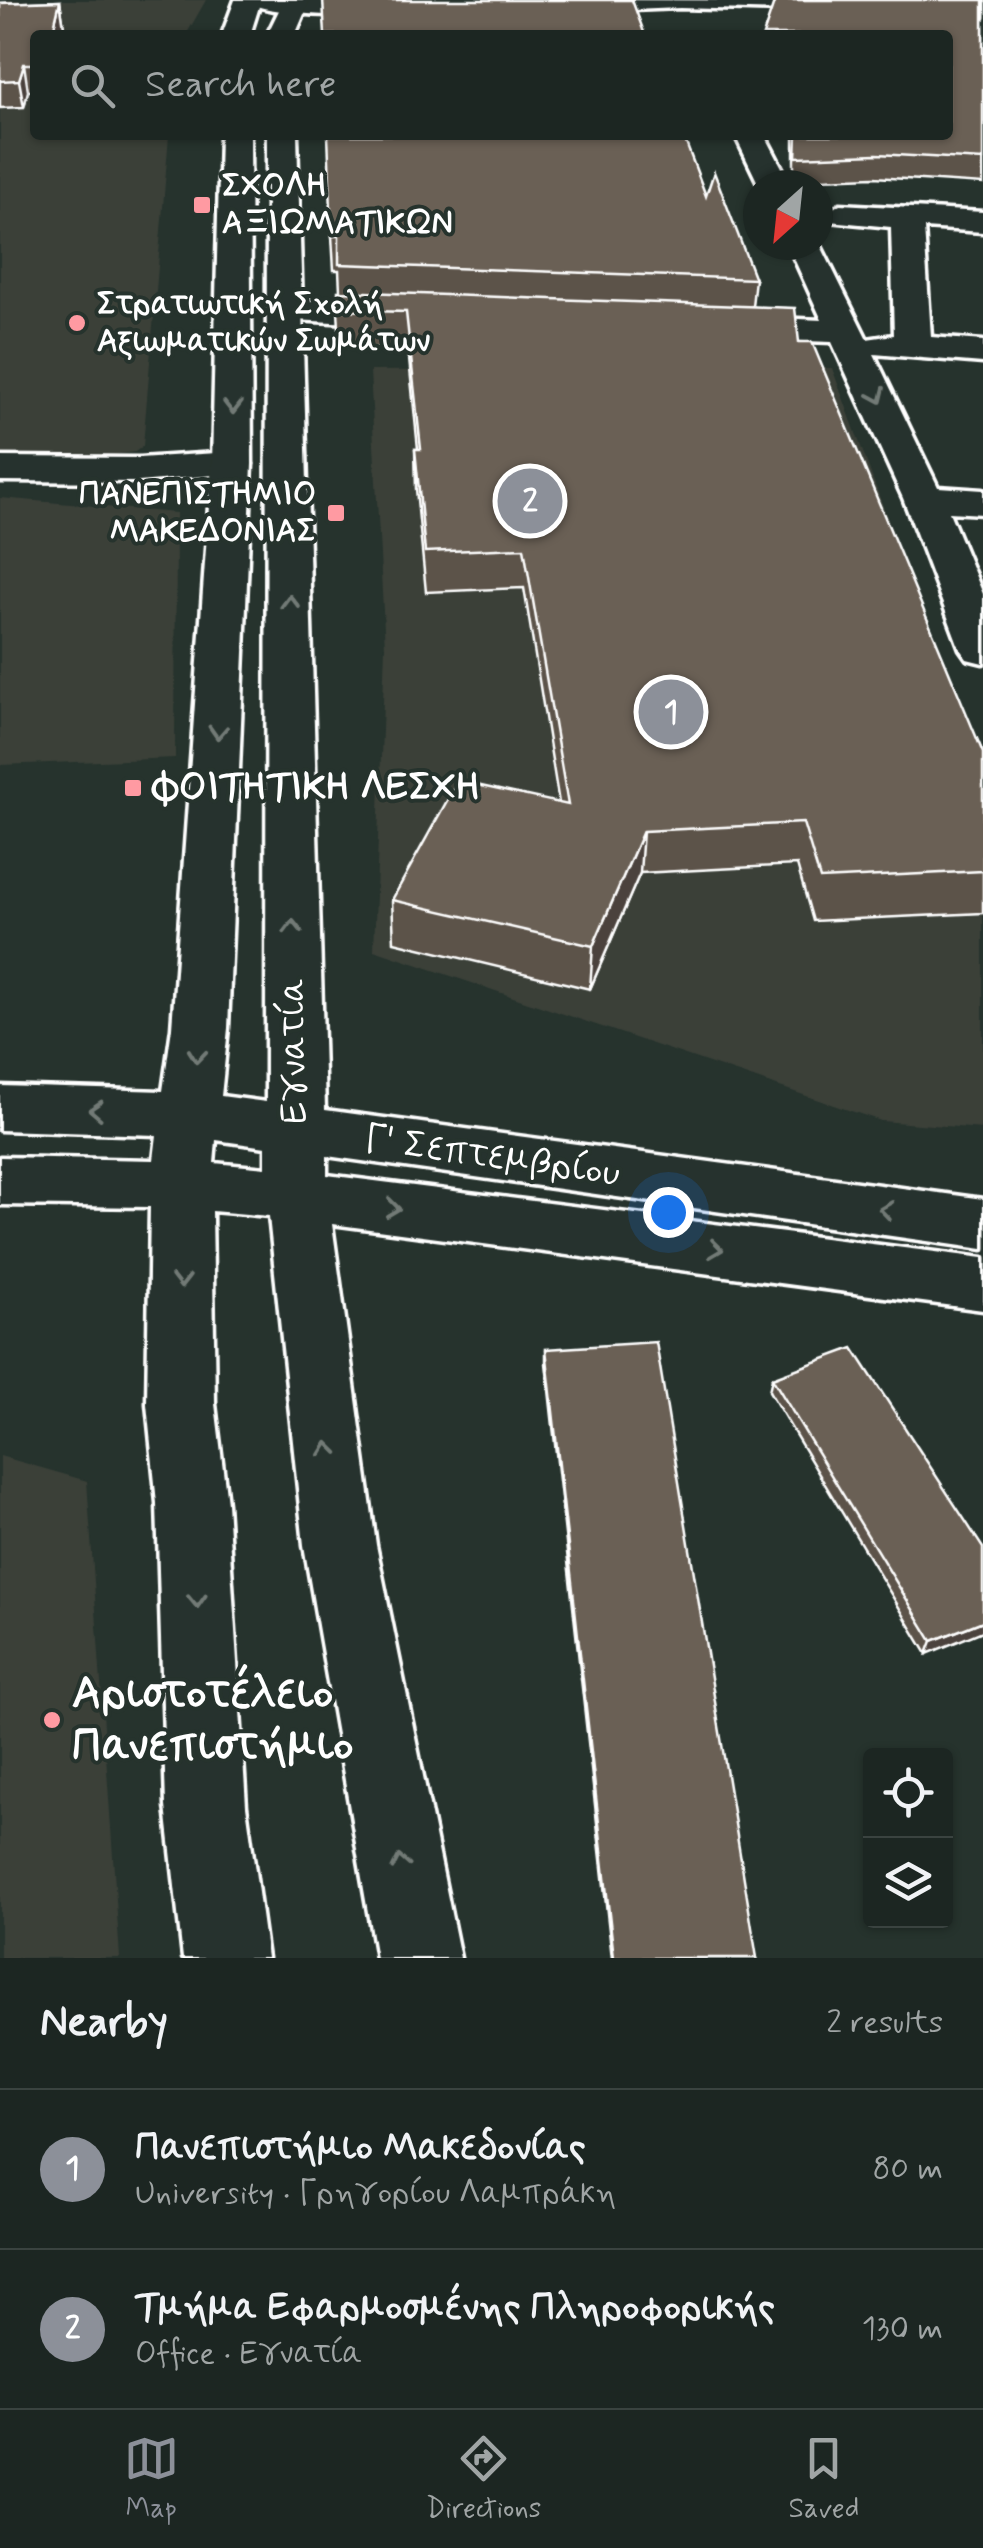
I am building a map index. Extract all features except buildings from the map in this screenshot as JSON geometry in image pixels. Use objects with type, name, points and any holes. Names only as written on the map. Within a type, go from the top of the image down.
[{"type":"main road","points":[[238,30],[248,0]]},
{"type":"main road","points":[[257,0],[418,6]]},
{"type":"main road","points":[[283,30],[295,2]]},
{"type":"main road","points":[[534,6],[983,9]]},
{"type":"main road","points":[[224,1958],[206,1806],[192,1504],[181,1404],[186,1149],[201,1013],[232,464],[235,140]]},
{"type":"main road","name":"Εγνατία","points":[[282,140],[297,1195],[340,1545],[418,1958]]},
{"type":"main road","points":[[752,140],[768,170]]},
{"type":"main road","points":[[840,214],[983,222]]},
{"type":"main road","points":[[881,342],[907,218]]},
{"type":"main road","points":[[817,260],[881,342],[923,498],[983,648]]},
{"type":"main road","points":[[286,311],[441,316]]},
{"type":"main road","points":[[694,326],[983,352]]},
{"type":"main road","points":[[0,469],[123,471],[232,464]]},
{"type":"main road","points":[[923,498],[983,502]]},
{"type":"main road","name":"Γ' Σεπτεμβρίου","points":[[0,1108],[186,1149],[297,1195],[983,1284]]},
{"type":"main road","name":"Γ' Σεπτεμβρίου","points":[[0,1180],[295,1129],[983,1224]]},
{"type":"shaded area","name":"Στρατιωτική Σχολή Αξιωματικών Σωμάτων","points":[[6,0],[206,0],[189,30],[30,30],[30,140],[169,140],[143,446],[135,452],[90,458],[0,454],[0,14]]},
{"type":"shaded area","points":[[832,368],[983,778],[983,1129],[881,1121],[374,950],[385,647],[370,371]]},
{"type":"shaded area","points":[[0,498],[176,513],[175,758],[0,765]]},
{"type":"shaded area","name":"Αριστοτέλειο Πανεπιστήμιο","points":[[0,1456],[87,1481],[120,1958],[0,1958]]},
{"type":"place","name":"ΣΧΟΛΗ ΑΞΙΩΜΑΤΙΚΩΝ","points":[[202,205]]},
{"type":"place","name":"Στρατιωτική Σχολή Αξιωματικών Σωμάτων","points":[[77,323]]},
{"type":"place","name":"Τμήμα Εφαρμοσμένης Πληροφορικής","points":[[530,501]]},
{"type":"place","name":"ΠΑΝΕΠΙΣΤΗΜΙΟ ΜΑΚΕΔΟΝΙΑΣ","points":[[336,513]]},
{"type":"place","name":"Πανεπιστήμιο Μακεδονίας","points":[[671,712]]},
{"type":"place","name":"ΦΟΙΤΗΤΙΚΗ ΛΕΣΧΗ","points":[[133,788]]},
{"type":"place","name":"Αριστοτέλειο Πανεπιστήμιο","points":[[52,1720]]}]
